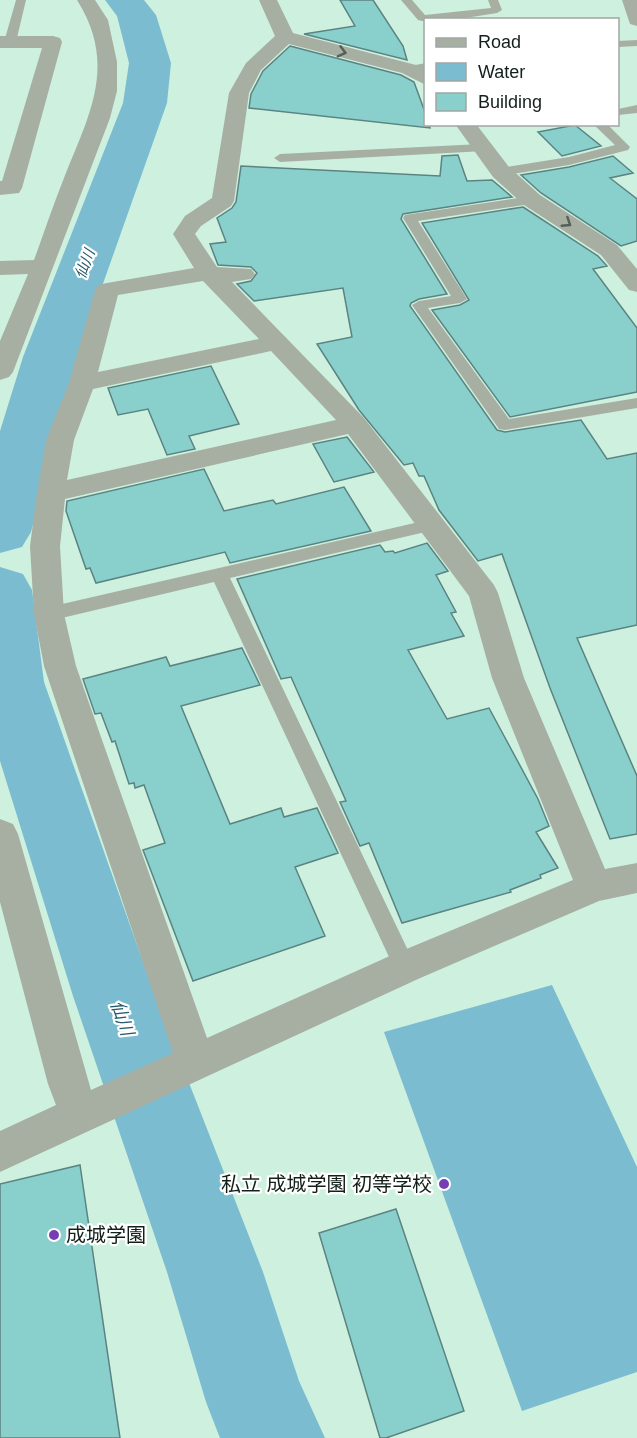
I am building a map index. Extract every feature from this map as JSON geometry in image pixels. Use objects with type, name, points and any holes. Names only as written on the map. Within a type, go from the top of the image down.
[{"type":"street","points":[[0,372],[100,118],[107,91],[107,63],[99,20],[86,0]]},
{"type":"street","points":[[268,0],[285,37]]},
{"type":"street","points":[[630,0],[637,20]]},
{"type":"street","points":[[285,37],[417,68]]},
{"type":"street","points":[[285,37],[253,67],[239,93],[223,201],[193,221],[184,234],[209,273],[275,344],[355,424],[483,593],[508,678],[594,887]]},
{"type":"street","points":[[0,188],[11,188],[52,42],[5,42]]},
{"type":"street","points":[[466,126],[501,172],[532,200],[609,250],[637,285]]},
{"type":"street","points":[[0,268],[43,267]]},
{"type":"street","points":[[190,1065],[60,666],[50,614],[45,546],[60,440],[82,383],[107,290],[209,273],[225,276],[243,274]]},
{"type":"street","points":[[82,383],[275,344]]},
{"type":"street","points":[[51,493],[355,424]]},
{"type":"street","points":[[0,834],[68,1084],[87,1112]]},
{"type":"street","points":[[0,1152],[405,967],[594,887],[637,879]]},
{"type":"lane","points":[[5,42],[21,0]]},
{"type":"lane","points":[[406,0],[422,18],[459,16],[497,10],[493,0]]},
{"type":"lane","points":[[619,44],[637,43]]},
{"type":"lane","points":[[619,112],[637,109]]},
{"type":"lane","points":[[501,172],[569,161],[624,147],[601,126]]},
{"type":"lane","points":[[280,158],[482,148]]},
{"type":"lane","points":[[532,200],[410,218],[460,299],[419,306],[506,425],[637,403]]},
{"type":"lane","points":[[50,614],[432,525]]},
{"type":"lane","points":[[219,574],[405,967]]},
{"type":"water","points":[[552,985],[637,1167],[637,1372],[522,1411],[384,1032]]},
{"type":"building","points":[[340,0],[373,0],[403,46],[407,60],[304,34],[355,26]]},
{"type":"building","points":[[290,46],[401,75],[414,82],[424,110],[424,126],[430,128],[249,108],[251,94],[263,71]]},
{"type":"building","points":[[576,126],[601,146],[562,156],[538,132]]},
{"type":"building","points":[[458,155],[467,181],[492,180],[512,197],[403,214],[401,219],[447,294],[419,299],[410,306],[497,430],[505,432],[581,420],[607,459],[637,453],[637,625],[577,638],[637,776],[637,834],[610,839],[550,688],[502,554],[478,561],[439,510],[424,476],[419,476],[413,463],[404,465],[359,410],[317,344],[352,337],[343,288],[254,301],[237,284],[251,281],[257,273],[251,267],[218,265],[210,244],[226,242],[217,218],[232,208],[236,202],[241,166],[440,176],[442,156]]},
{"type":"building","points":[[613,156],[633,173],[610,178],[637,199],[637,241],[621,246],[541,193],[521,175],[569,167]]},
{"type":"building","points":[[523,207],[598,256],[607,266],[593,269],[637,328],[637,392],[510,417],[432,310],[460,305],[469,300],[422,223]]},
{"type":"building","points":[[211,366],[239,424],[189,436],[195,449],[167,455],[148,409],[118,415],[108,388]]},
{"type":"building","points":[[347,437],[374,472],[334,482],[313,444]]},
{"type":"building","points":[[204,469],[224,511],[273,500],[276,504],[344,487],[371,531],[230,563],[225,552],[96,583],[90,568],[86,569],[66,511],[67,501]]},
{"type":"building","points":[[427,543],[448,571],[436,575],[456,612],[451,613],[464,636],[408,650],[447,719],[489,708],[538,799],[549,826],[536,832],[558,868],[540,875],[541,878],[510,890],[511,892],[402,923],[369,843],[360,846],[340,802],[346,801],[291,677],[281,679],[237,579],[380,545],[385,552],[395,553]]},
{"type":"building","points":[[242,648],[260,685],[181,706],[230,824],[281,808],[284,817],[317,808],[338,853],[295,867],[325,936],[193,981],[143,850],[165,843],[144,785],[135,788],[134,783],[129,784],[115,741],[112,742],[101,713],[95,714],[83,679],[166,657],[170,666]]},
{"type":"building","name":"成城学園","points":[[80,1165],[120,1438],[0,1438],[0,1184]]},
{"type":"building","points":[[396,1209],[464,1411],[386,1438],[380,1438],[319,1233]]},
{"type":"waterway","name":"仙川","points":[[0,532],[50,357],[145,103],[150,63],[136,15],[124,0]]},
{"type":"waterway","name":"仙川","points":[[0,590],[10,682],[114,996],[215,1272],[256,1402],[274,1438]]},
{"type":"place","name":"私立 成城学園 初等学校","points":[[444,1184]]},
{"type":"place","name":"成城学園","points":[[54,1235]]}]
